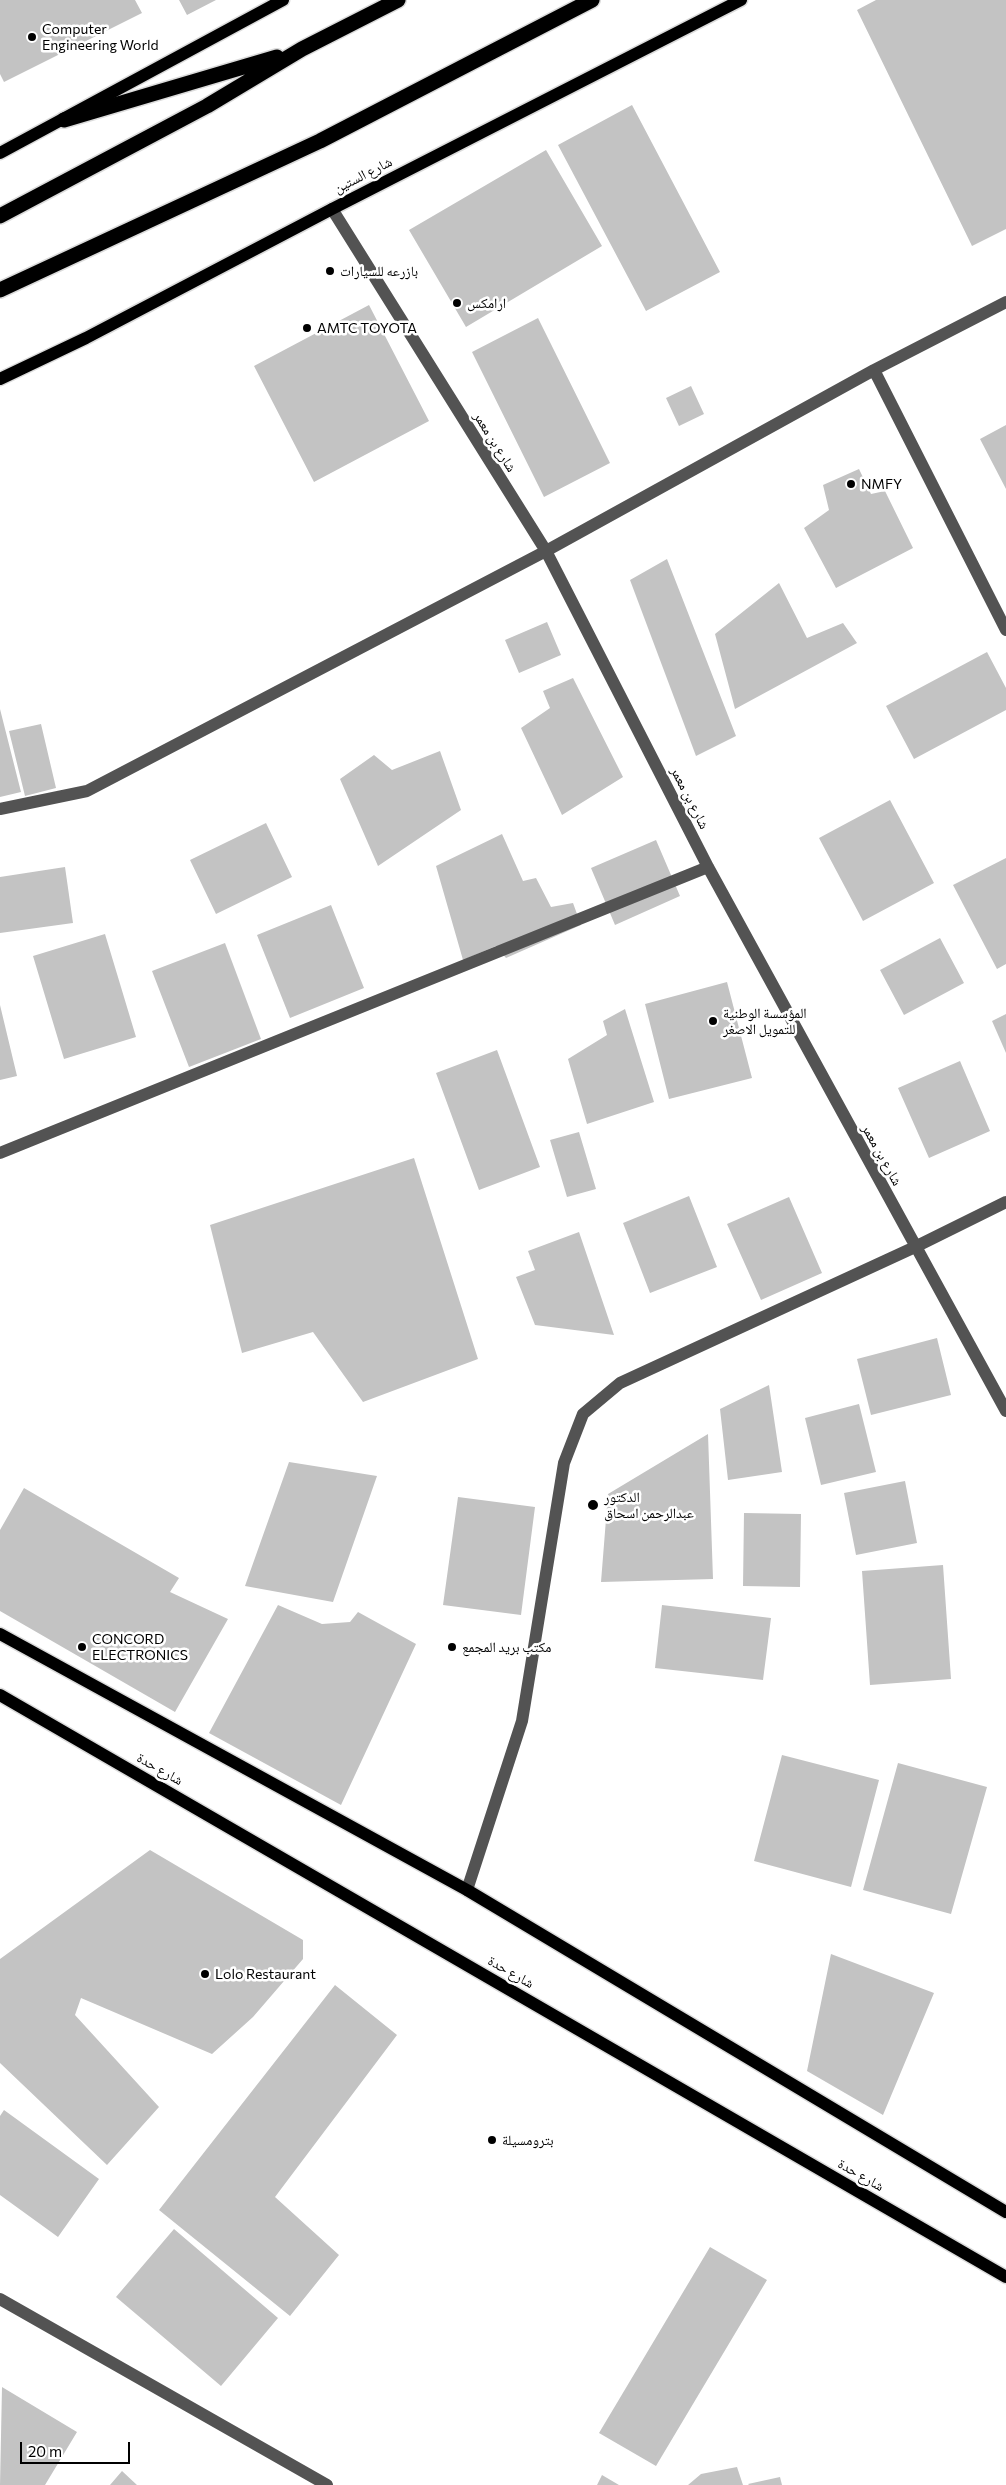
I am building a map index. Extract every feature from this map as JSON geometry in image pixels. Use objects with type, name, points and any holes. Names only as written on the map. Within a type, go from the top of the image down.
[{"type":"highway","points":[[0,216],[207,106],[302,49],[398,0]]},
{"type":"highway","points":[[0,290],[320,140],[592,0]]},
{"type":"highway","points":[[64,120],[302,49]]},
{"type":"main road","points":[[0,153],[283,0]]},
{"type":"main road","name":"شارع الستين","points":[[0,379],[86,338],[332,209],[742,0]]},
{"type":"main road","points":[[0,1634],[467,1890],[1006,2212]]},
{"type":"main road","name":"شارع حدة","points":[[0,1695],[1006,2277]]},
{"type":"street","name":"شارع بن معمر","points":[[332,209],[546,551],[708,867],[1006,1410]]},
{"type":"street","points":[[0,809],[86,790],[546,551],[874,370],[1006,302]]},
{"type":"street","points":[[874,370],[1006,630]]},
{"type":"street","points":[[0,1153],[708,867]]},
{"type":"street","points":[[467,1890],[522,1721],[564,1462],[583,1414],[620,1383],[915,1247],[1006,1202]]},
{"type":"street","points":[[0,2299],[327,2485]]},
{"type":"building","points":[[0,0],[135,0],[142,13],[4,82],[0,74]]},
{"type":"building","points":[[179,0],[216,0],[187,15]]},
{"type":"building","points":[[876,0],[1006,0],[1006,229],[972,246],[857,10]]},
{"type":"building","points":[[632,105],[720,272],[646,311],[558,145]]},
{"type":"building","points":[[546,150],[602,246],[466,327],[409,230]]},
{"type":"building","points":[[369,305],[429,421],[314,482],[254,366]]},
{"type":"building","points":[[538,318],[610,463],[544,497],[472,352]]},
{"type":"building","points":[[691,386],[704,414],[679,426],[666,398]]},
{"type":"building","points":[[1006,425],[1006,489],[980,439]]},
{"type":"building","points":[[859,469],[871,494],[885,491],[913,548],[836,588],[804,528],[829,510],[823,485]]},
{"type":"building","points":[[667,559],[736,736],[696,756],[630,580]]},
{"type":"building","points":[[779,583],[807,638],[843,623],[857,643],[735,709],[715,634]]},
{"type":"building","points":[[547,622],[561,655],[519,673],[505,640]]},
{"type":"building","points":[[987,652],[1006,688],[1006,710],[914,759],[886,706]]},
{"type":"building","points":[[573,678],[623,777],[562,815],[521,728],[550,708],[543,691]]},
{"type":"building","points":[[0,709],[21,792],[0,797]]},
{"type":"building","points":[[41,724],[56,788],[25,796],[9,731]]},
{"type":"building","points":[[440,751],[461,810],[378,866],[340,779],[374,755],[392,770]]},
{"type":"building","points":[[890,800],[934,883],[863,921],[819,838]]},
{"type":"building","points":[[266,823],[292,877],[216,914],[190,860]]},
{"type":"building","points":[[502,834],[523,881],[536,878],[551,907],[573,903],[581,925],[506,958],[496,946],[463,960],[436,866]]},
{"type":"building","points":[[656,840],[680,896],[615,925],[591,868]]},
{"type":"building","points":[[1006,858],[1006,964],[997,969],[953,885]]},
{"type":"building","points":[[65,867],[73,923],[0,933],[0,877]]},
{"type":"building","points":[[331,905],[364,988],[290,1018],[257,935]]},
{"type":"building","points":[[105,934],[136,1037],[64,1059],[33,956]]},
{"type":"building","points":[[940,938],[964,983],[904,1015],[880,970]]},
{"type":"building","points":[[225,943],[261,1039],[189,1067],[152,971]]},
{"type":"building","points":[[727,982],[752,1078],[669,1099],[645,1004]]},
{"type":"building","points":[[0,1005],[17,1076],[0,1080]]},
{"type":"building","points":[[625,1009],[654,1102],[587,1124],[568,1059],[607,1035],[603,1021]]},
{"type":"building","points":[[1006,1014],[1006,1053],[992,1021]]},
{"type":"building","points":[[497,1050],[540,1167],[479,1190],[436,1073]]},
{"type":"building","points":[[960,1061],[990,1131],[929,1158],[898,1088]]},
{"type":"building","points":[[579,1132],[596,1189],[567,1197],[550,1140]]},
{"type":"building","points":[[414,1158],[478,1359],[363,1402],[313,1332],[242,1353],[210,1225]]},
{"type":"building","points":[[689,1196],[717,1267],[650,1293],[623,1223]]},
{"type":"building","points":[[789,1197],[822,1273],[761,1300],[727,1224]]},
{"type":"building","points":[[579,1232],[614,1335],[535,1325],[516,1277],[535,1270],[528,1251]]},
{"type":"building","points":[[937,1338],[951,1395],[871,1415],[857,1359]]},
{"type":"building","points":[[769,1385],[782,1472],[728,1480],[720,1409]]},
{"type":"building","points":[[859,1404],[876,1472],[821,1485],[805,1418]]},
{"type":"building","points":[[708,1434],[713,1579],[601,1582],[608,1494]]},
{"type":"building","points":[[289,1462],[377,1476],[333,1602],[245,1586]]},
{"type":"building","points":[[905,1481],[917,1543],[856,1555],[844,1493]]},
{"type":"building","points":[[24,1488],[179,1578],[170,1592],[228,1619],[175,1712],[0,1611],[0,1530]]},
{"type":"building","points":[[458,1497],[535,1507],[521,1615],[443,1605]]},
{"type":"building","points":[[744,1513],[801,1514],[800,1587],[743,1586]]},
{"type":"building","points":[[943,1565],[951,1679],[870,1685],[862,1571]]},
{"type":"building","points":[[278,1605],[322,1624],[350,1622],[358,1612],[416,1644],[341,1805],[209,1733]]},
{"type":"building","points":[[662,1605],[771,1618],[763,1680],[655,1668]]},
{"type":"building","points":[[782,1755],[879,1780],[851,1887],[754,1861]]},
{"type":"building","points":[[898,1763],[987,1787],[951,1914],[863,1890]]},
{"type":"building","points":[[150,1850],[303,1940],[303,1959],[253,2017],[212,2054],[81,1998],[75,2015],[159,2107],[107,2165],[0,2063],[0,1959]]},
{"type":"building","points":[[831,1954],[934,1993],[883,2115],[807,2071]]},
{"type":"building","points":[[335,1985],[397,2035],[275,2197],[339,2255],[290,2316],[159,2210]]},
{"type":"building","points":[[4,2110],[99,2179],[58,2237],[0,2195],[0,2116]]},
{"type":"building","points":[[174,2229],[278,2318],[221,2386],[116,2297]]},
{"type":"building","points":[[710,2247],[767,2280],[656,2466],[599,2433]]},
{"type":"building","points":[[2,2387],[77,2432],[45,2485],[0,2485]]},
{"type":"building","points":[[737,2467],[743,2485],[688,2485],[701,2474]]},
{"type":"building","points":[[122,2471],[137,2485],[110,2485]]},
{"type":"building","points":[[602,2475],[619,2485],[597,2485]]},
{"type":"building","points":[[780,2477],[782,2485],[748,2484]]},
{"type":"place","name":"Computer Engineering World","points":[[32,37]]},
{"type":"place","name":"بازرعه للسيارات","points":[[330,271]]},
{"type":"place","name":"ارامكس","points":[[457,303]]},
{"type":"place","name":"AMTC TOYOTA","points":[[307,328]]},
{"type":"place","name":"NMFY","points":[[851,484]]},
{"type":"place","name":"المؤسسة الوطنية للتمويل الاصغر","points":[[713,1021]]},
{"type":"place","name":"الدكتور عبدالرحمن اسحاق","points":[[593,1505]]},
{"type":"place","name":"CONCORD ELECTRONICS","points":[[82,1647]]},
{"type":"place","name":"مكتب بريد المجمع","points":[[452,1647]]},
{"type":"place","name":"Lolo Restaurant","points":[[205,1974]]},
{"type":"place","name":"بترومسيلة","points":[[492,2140]]}]
